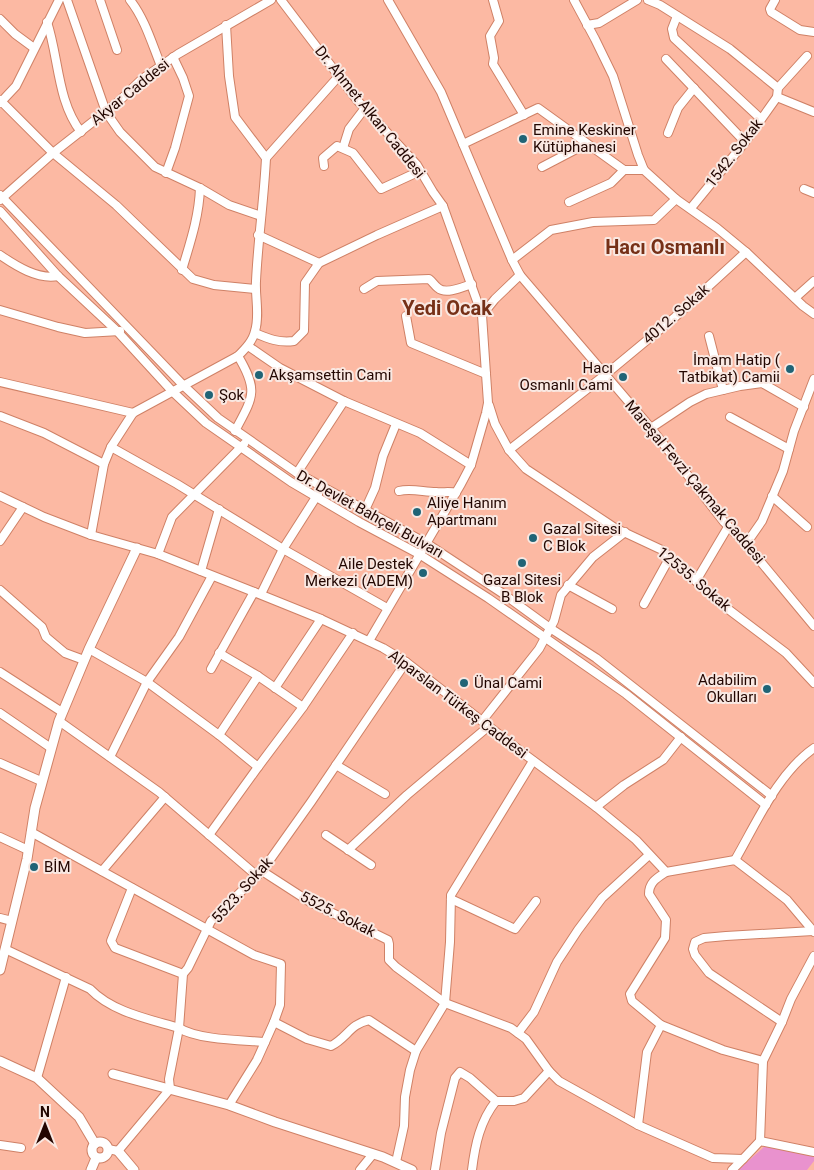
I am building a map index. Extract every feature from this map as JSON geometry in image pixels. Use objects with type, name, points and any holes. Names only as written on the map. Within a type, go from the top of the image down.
[{"type":"street","points":[[59,0],[16,86],[0,101],[53,153],[116,205],[193,279],[214,285],[255,289]]},
{"type":"street","points":[[67,0],[106,112],[120,132],[155,167],[200,188],[229,205],[260,216]]},
{"type":"street","points":[[100,0],[117,50]]},
{"type":"street","points":[[130,0],[147,31],[161,66]]},
{"type":"street","name":"Akyar Caddesi","points":[[1,198],[53,153],[118,102],[142,79],[173,57],[271,0]]},
{"type":"street","name":"Dr. Ahmet Alkan Caddesi","points":[[281,0],[338,77],[420,170],[443,206],[482,315],[488,403]]},
{"type":"street","name":"Mareşal Fevzi Çakmak Caddesi","points":[[388,0],[438,85],[520,275],[651,428],[728,527],[746,544],[814,626]]},
{"type":"street","points":[[493,0],[499,20],[490,36],[494,58],[493,64],[524,115]]},
{"type":"street","points":[[574,0],[613,76],[644,170],[676,199],[691,208],[746,252],[814,314]]},
{"type":"street","points":[[587,25],[599,23],[637,0]]},
{"type":"street","points":[[648,0],[660,5],[730,49],[778,88]]},
{"type":"street","points":[[775,0],[770,9],[771,12],[800,30],[814,32]]},
{"type":"street","points":[[677,16],[672,29],[674,38],[761,120]]},
{"type":"street","points":[[0,20],[34,48]]},
{"type":"street","points":[[47,22],[68,108],[72,120],[81,132]]},
{"type":"street","points":[[226,25],[229,76],[235,117],[266,158]]},
{"type":"street","points":[[807,56],[778,88],[777,97],[814,112]]},
{"type":"street","points":[[166,173],[189,96],[184,78],[173,57]]},
{"type":"street","points":[[666,59],[745,142]]},
{"type":"street","points":[[91,535],[104,464],[111,447],[133,414],[238,356],[248,346],[255,333],[258,320],[255,289],[258,235],[266,158],[338,77]]},
{"type":"street","points":[[668,133],[678,108],[694,88]]},
{"type":"street","name":"1542. Sokak","points":[[691,208],[745,142],[777,97]]},
{"type":"street","points":[[343,148],[349,129],[365,108]]},
{"type":"street","points":[[463,144],[538,108],[624,170],[644,170]]},
{"type":"street","points":[[542,166],[586,144]]},
{"type":"street","points":[[324,166],[323,158],[336,146],[343,148],[353,153],[381,189],[420,170]]},
{"type":"street","points":[[569,202],[611,183],[624,170]]},
{"type":"street","points":[[182,270],[196,225],[200,188]]},
{"type":"street","points":[[804,189],[814,193]]},
{"type":"street","name":"Dr. Devlet Bahçeli Bulvarı","points":[[1,198],[183,385],[218,418],[321,488],[426,543],[502,593],[596,658],[772,796]]},
{"type":"street","points":[[512,260],[551,230],[593,222],[654,220],[676,199]]},
{"type":"street","points":[[255,333],[283,343],[294,342],[304,332],[305,283],[319,263],[377,234],[443,206]]},
{"type":"street","name":"Dr. Devlet Bahçeli Bulvarı","points":[[0,210],[58,276],[117,331],[172,391],[206,423],[277,473],[316,497],[419,554],[545,637],[626,694],[766,805]]},
{"type":"street","points":[[258,235],[319,263]]},
{"type":"street","name":"4012. Sokak","points":[[509,450],[675,317],[746,252]]},
{"type":"street","points":[[0,255],[22,269],[48,278],[58,276]]},
{"type":"street","points":[[482,315],[495,299],[520,275]]},
{"type":"street","points":[[364,289],[377,281],[429,279],[444,291],[472,284]]},
{"type":"street","points":[[795,298],[814,282]]},
{"type":"street","points":[[0,310],[84,333],[130,329]]},
{"type":"street","points":[[406,316],[411,343],[486,374]]},
{"type":"street","points":[[709,336],[723,390]]},
{"type":"street","points":[[248,346],[280,368],[344,401],[420,434],[471,465]]},
{"type":"street","points":[[235,431],[251,402],[252,389],[247,372],[238,356]]},
{"type":"street","points":[[746,544],[762,521],[783,471],[788,449],[814,379]]},
{"type":"street","points":[[0,382],[133,414]]},
{"type":"street","points":[[651,428],[690,402],[706,394],[762,383],[804,408]]},
{"type":"street","points":[[297,473],[344,401]]},
{"type":"street","points":[[369,641],[471,465],[488,403]]},
{"type":"street","name":"12535. Sokak","points":[[488,403],[495,424],[509,450],[526,468],[546,484],[615,528],[662,550],[720,603],[786,653],[814,683]]},
{"type":"street","points":[[0,416],[44,433],[104,464]]},
{"type":"street","points":[[730,417],[788,449]]},
{"type":"street","points":[[365,510],[375,488],[383,456],[396,424]]},
{"type":"street","points":[[158,554],[172,517],[248,440]]},
{"type":"street","points":[[111,447],[387,608]]},
{"type":"street","points":[[211,669],[321,488]]},
{"type":"street","points":[[399,491],[407,489],[456,493]]},
{"type":"street","name":"Alparslan Türkeş Caddesi","points":[[0,496],[44,517],[91,535],[158,554],[258,593],[369,641],[406,662],[533,761],[596,807],[636,840],[666,872]]},
{"type":"street","points":[[772,496],[808,527]]},
{"type":"street","points":[[0,541],[23,507]]},
{"type":"street","points":[[201,571],[219,509]]},
{"type":"street","points":[[696,581],[728,527]]},
{"type":"street","points":[[348,850],[485,724],[538,649],[554,621],[561,595],[568,585],[593,557],[625,532]]},
{"type":"street","points":[[0,970],[42,782],[61,716],[84,660],[137,548]]},
{"type":"street","points":[[644,604],[670,557]]},
{"type":"street","points":[[110,757],[147,682],[179,637],[212,576]]},
{"type":"street","points":[[568,585],[612,609]]},
{"type":"street","points":[[0,590],[42,627],[46,637],[65,653],[84,660]]},
{"type":"street","points":[[275,688],[321,619]]},
{"type":"street","points":[[209,835],[303,708],[353,633]]},
{"type":"street","points":[[89,649],[147,682],[219,735],[258,767]]},
{"type":"street","points":[[219,653],[258,676],[303,708]]},
{"type":"street","name":"5523. Sokak","points":[[170,1088],[169,1078],[179,1028],[183,974],[188,968],[211,921],[260,873],[406,662]]},
{"type":"street","points":[[0,672],[61,716],[110,757],[165,797],[209,835],[260,873]]},
{"type":"street","points":[[219,735],[258,676]]},
{"type":"street","points":[[0,713],[51,748]]},
{"type":"street","points":[[596,807],[624,785],[663,760],[681,737]]},
{"type":"street","points":[[736,860],[766,805],[790,768],[814,748]]},
{"type":"street","points":[[396,1162],[404,1126],[408,1079],[416,1051],[445,1003],[450,942],[451,895],[533,761]]},
{"type":"street","points":[[0,763],[42,782]]},
{"type":"street","points":[[336,765],[385,794]]},
{"type":"street","points":[[102,871],[165,797]]},
{"type":"street","points":[[31,832],[254,955],[281,964],[280,1005],[274,1022],[257,1060],[229,1105]]},
{"type":"street","points":[[326,835],[371,866]]},
{"type":"street","points":[[0,837],[28,850]]},
{"type":"street","points":[[518,1033],[534,1012],[557,962],[578,930],[602,898],[649,855]]},
{"type":"street","points":[[763,1061],[723,1050],[661,1025],[632,1002],[630,994],[665,938],[666,920],[649,894],[651,883],[666,872],[736,860],[786,900],[813,931]]},
{"type":"street","name":"5525. Sokak","points":[[260,873],[310,902],[388,940],[389,960],[433,996],[445,1003]]},
{"type":"street","points":[[132,888],[111,941],[115,948],[183,974]]},
{"type":"street","points":[[451,899],[516,929],[536,901]]},
{"type":"street","points":[[0,918],[12,921]]},
{"type":"street","points":[[782,1022],[709,973],[695,955],[695,942],[704,938],[813,931]]},
{"type":"street","points":[[5,949],[90,989],[100,999],[116,1007],[185,1031],[217,1038],[265,1042]]},
{"type":"street","points":[[732,1170],[760,1141],[763,1061],[791,999],[814,956]]},
{"type":"street","points":[[37,1078],[66,977]]},
{"type":"street","points":[[445,1003],[512,1028],[526,1039],[549,1071],[559,1081],[638,1125],[713,1158],[743,1159]]},
{"type":"street","points":[[274,1022],[308,1039],[331,1046],[338,1043],[348,1030],[360,1022],[369,1020],[416,1051]]},
{"type":"street","points":[[638,1125],[647,1052],[661,1025]]},
{"type":"street","points":[[0,1061],[37,1078],[79,1117],[95,1144]]},
{"type":"street","points":[[435,1170],[441,1133],[454,1078],[460,1072],[496,1101],[514,1101],[524,1098],[549,1071]]},
{"type":"street","points":[[113,1074],[229,1105],[396,1162],[412,1170]]},
{"type":"street","points":[[96,1158],[104,1158],[113,1150],[170,1088]]},
{"type":"street","points":[[472,1170],[481,1126],[496,1101]]},
{"type":"street","points":[[760,1141],[814,1152]]},
{"type":"street","points":[[95,1144],[103,1143],[134,1170]]},
{"type":"street","points":[[95,1144],[92,1151],[96,1158]]},
{"type":"street","points":[[0,1146],[22,1148]]},
{"type":"street","points":[[360,1170],[373,1154]]},
{"type":"street","points":[[91,1170],[96,1158]]},
{"type":"shaded area","points":[[765,1146],[814,1156],[814,1161],[807,1170],[738,1170]]},
{"type":"place","name":"Emine Keskiner Kütüphanesi","points":[[523,139]]},
{"type":"place","name":"İmam Hatip ( Tatbikat) Camii","points":[[790,369]]},
{"type":"place","name":"Akşamsettin Cami","points":[[259,375]]},
{"type":"place","name":"Hacı Osmanlı Cami","points":[[623,377]]},
{"type":"place","name":"Şok","points":[[209,395]]},
{"type":"place","name":"Aliye Hanım Apartmanı","points":[[417,512]]},
{"type":"place","name":"Gazal Sitesi C Blok","points":[[533,538]]},
{"type":"place","name":"Gazal Sitesi B Blok","points":[[522,563]]},
{"type":"place","name":"Aile Destek Merkezi (ADEM)","points":[[423,573]]},
{"type":"place","name":"Ünal Cami","points":[[464,683]]},
{"type":"place","name":"Adabilim Okulları","points":[[767,689]]},
{"type":"place","name":"BİM","points":[[34,867]]},
{"type":"district","name":"Hacı Osmanlı","points":[[665,247]]},
{"type":"district","name":"Yedi Ocak","points":[[447,308]]}]
